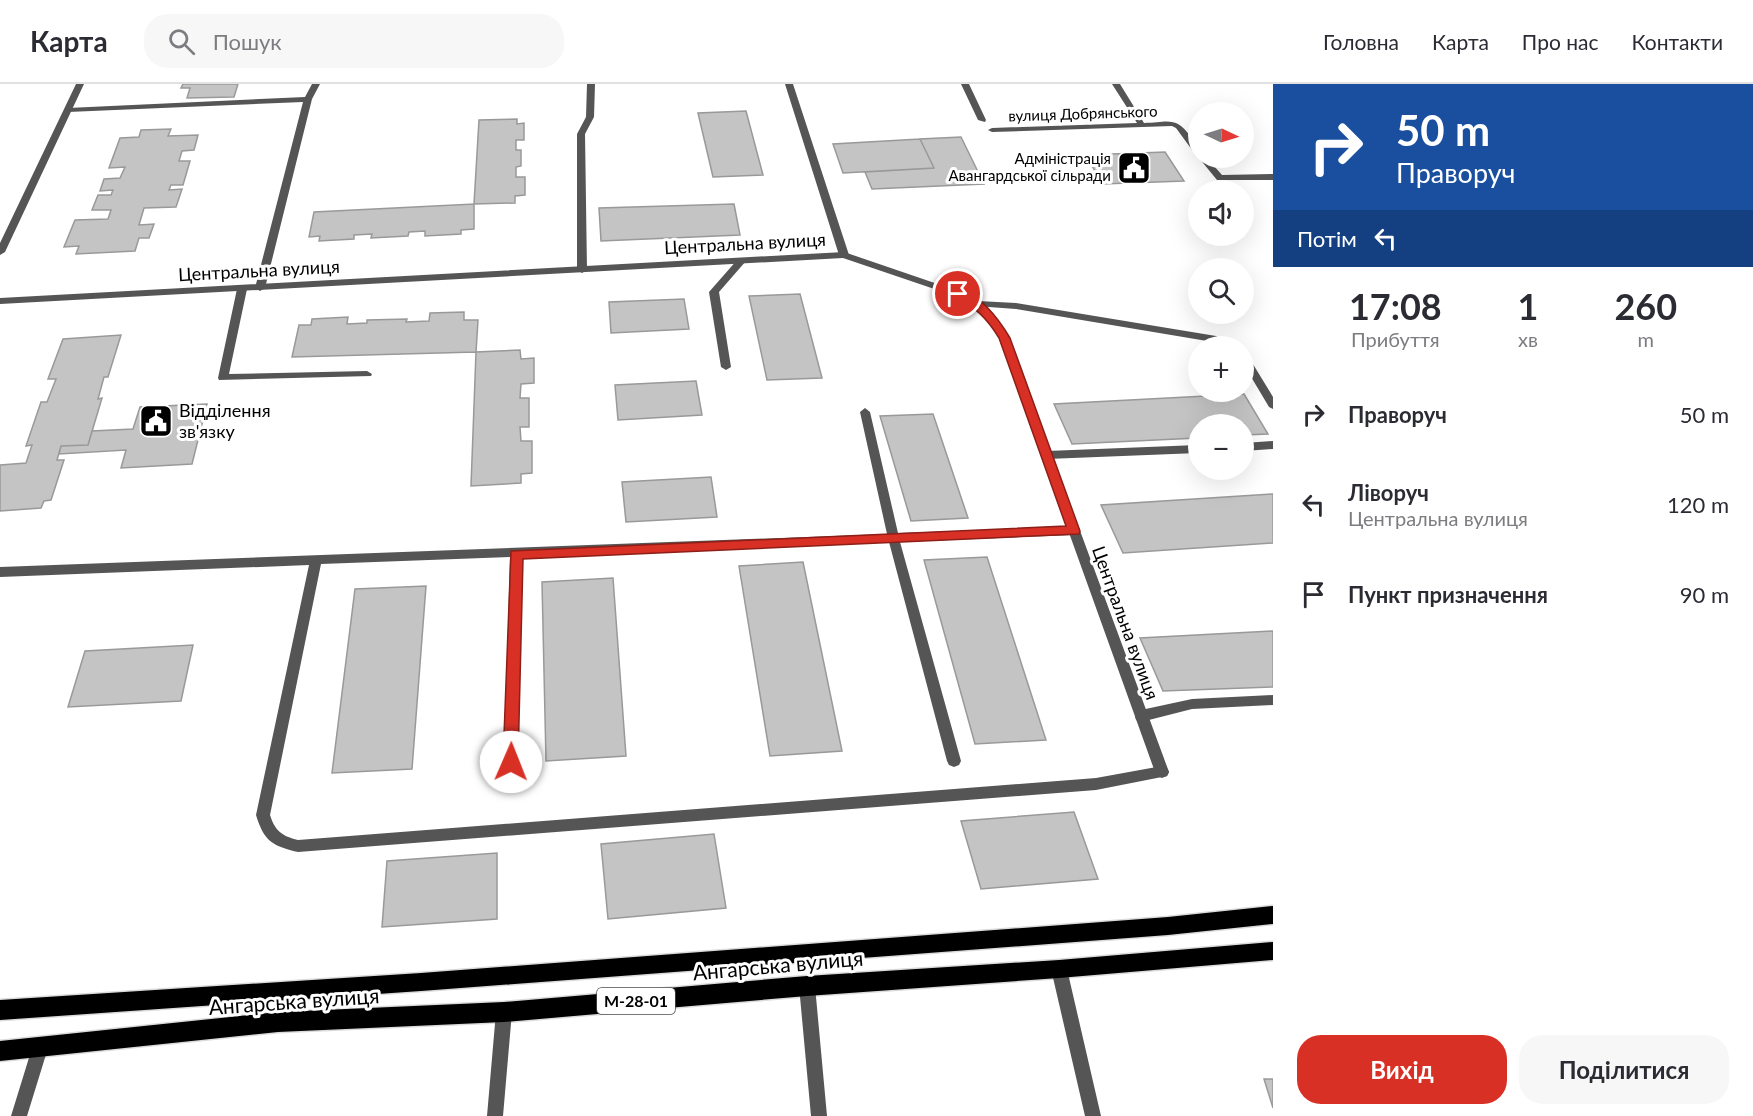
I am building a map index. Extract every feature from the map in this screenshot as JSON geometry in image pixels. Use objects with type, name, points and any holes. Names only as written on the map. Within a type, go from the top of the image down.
[{"type":"main road","name":"Ангарська вулиця","points":[[0,1010],[422,982],[1168,926],[1273,915]]},
{"type":"main road","name":"Ангарська вулиця","points":[[0,1051],[278,1023],[504,1012],[807,986],[1059,969],[1273,951]]},
{"type":"street","points":[[0,252],[81,84]]},
{"type":"street","points":[[260,288],[308,99],[316,84]]},
{"type":"street","points":[[582,270],[581,134],[590,117],[591,84]]},
{"type":"street","points":[[789,84],[844,255]]},
{"type":"street","points":[[965,84],[982,120]]},
{"type":"street","points":[[1116,84],[1142,125]]},
{"type":"street","points":[[68,110],[308,99]]},
{"type":"street","name":"вулиця Добрянського","points":[[992,130],[1176,125],[1188,140]]},
{"type":"street","points":[[1212,168],[1220,178],[1273,177]]},
{"type":"street","name":"Центральна вулиця","points":[[0,301],[844,255],[958,294],[978,304],[993,320],[1004,338],[1162,772],[1096,784],[298,846],[278,842],[267,829],[263,815],[316,561]]},
{"type":"street","points":[[726,367],[714,292],[741,261]]},
{"type":"street","points":[[242,289],[223,378],[367,374]]},
{"type":"street","points":[[978,304],[1016,306],[1198,336]]},
{"type":"street","points":[[1254,374],[1273,405]]},
{"type":"street","points":[[865,412],[893,537],[954,761]]},
{"type":"street","points":[[1254,446],[1273,445]]},
{"type":"street","points":[[1047,455],[1188,448]]},
{"type":"street","points":[[0,572],[1074,531]]},
{"type":"street","points":[[511,762],[516,554]]},
{"type":"street","points":[[1142,716],[1192,704],[1273,700]]},
{"type":"street","points":[[1059,969],[1093,1116]]},
{"type":"street","points":[[807,986],[819,1116]]},
{"type":"street","points":[[495,1116],[504,1012]]},
{"type":"street","points":[[19,1116],[40,1048]]},
{"type":"building","points":[[183,84],[238,84],[234,97],[187,98],[190,88],[181,88]]},
{"type":"building","points":[[746,111],[763,175],[713,177],[698,113]]},
{"type":"building","points":[[517,119],[517,124],[524,123],[524,140],[516,140],[516,150],[521,150],[521,166],[516,167],[516,177],[525,177],[525,195],[515,196],[515,203],[474,204],[479,120]]},
{"type":"building","points":[[171,129],[168,136],[198,135],[194,150],[182,151],[179,161],[190,161],[183,185],[171,185],[169,190],[182,189],[176,207],[144,208],[139,225],[154,224],[149,238],[139,238],[135,251],[76,254],[79,246],[64,247],[75,220],[108,219],[111,210],[92,210],[98,195],[111,195],[113,190],[100,191],[104,179],[120,178],[125,167],[109,168],[120,138],[139,137],[141,130]]},
{"type":"building","points":[[961,137],[984,184],[872,189],[865,172],[934,168],[920,139]]},
{"type":"building","points":[[920,139],[934,168],[843,173],[833,144]]},
{"type":"building","name":"Адміністрація Авангардської сільради","points":[[1165,152],[1184,181],[1102,184],[1086,155]]},
{"type":"building","points":[[474,204],[474,229],[461,230],[461,234],[425,236],[425,231],[409,232],[408,236],[371,238],[372,234],[354,235],[354,239],[319,241],[320,236],[309,237],[314,212]]},
{"type":"building","points":[[734,204],[740,235],[601,241],[599,208]]},
{"type":"building","points":[[800,294],[822,378],[767,380],[749,296]]},
{"type":"building","points":[[684,299],[689,329],[611,333],[609,302]]},
{"type":"building","points":[[464,312],[464,320],[478,320],[476,352],[292,357],[299,325],[311,325],[312,319],[348,317],[347,324],[367,323],[367,320],[429,321],[430,313]]},
{"type":"building","points":[[121,335],[108,377],[104,377],[98,399],[102,398],[88,445],[61,446],[57,460],[64,460],[51,500],[44,501],[41,508],[0,511],[0,465],[26,463],[32,445],[26,446],[41,402],[47,402],[56,379],[48,379],[63,339]]},
{"type":"building","points":[[520,350],[521,359],[534,358],[534,383],[521,384],[520,398],[529,398],[529,427],[520,427],[521,441],[532,441],[532,473],[521,474],[521,483],[471,486],[476,352]]},
{"type":"building","points":[[696,381],[702,415],[618,420],[615,385]]},
{"type":"building","points":[[1188,397],[1188,402],[1249,402],[1268,434],[1254,435],[1254,414],[1188,414],[1188,438],[1072,444],[1054,404]]},
{"type":"building","points":[[207,404],[192,464],[121,468],[126,450],[59,454],[61,446],[88,445],[92,431],[133,429],[140,407]]},
{"type":"building","points":[[933,414],[968,518],[911,521],[880,416]]},
{"type":"building","points":[[711,477],[717,517],[626,522],[622,482]]},
{"type":"building","points":[[1273,494],[1273,543],[1123,553],[1101,505]]},
{"type":"building","points":[[987,557],[1046,740],[975,744],[924,560]]},
{"type":"building","points":[[803,562],[842,751],[770,756],[739,566]]},
{"type":"building","points":[[613,578],[626,756],[546,761],[542,582]]},
{"type":"building","points":[[426,586],[412,769],[332,773],[355,589]]},
{"type":"building","points":[[1273,631],[1273,687],[1163,691],[1140,638]]},
{"type":"building","points":[[193,645],[181,701],[68,707],[85,651]]},
{"type":"building","points":[[1074,812],[1098,879],[981,889],[961,821]]},
{"type":"building","points":[[714,834],[726,908],[608,919],[601,844]]},
{"type":"building","points":[[497,853],[497,919],[382,927],[387,861]]},
{"type":"building","points":[[1264,1079],[1273,1079],[1273,1108]]},
{"type":"place","name":"Адміністрація Авангардської сільради","points":[[1134,168]]},
{"type":"place","name":"Відділення зв'язку","points":[[156,421]]},
{"type":"route","points":[[511,762],[516,554],[1074,531],[1004,338],[993,320],[978,304],[958,294]]}]
